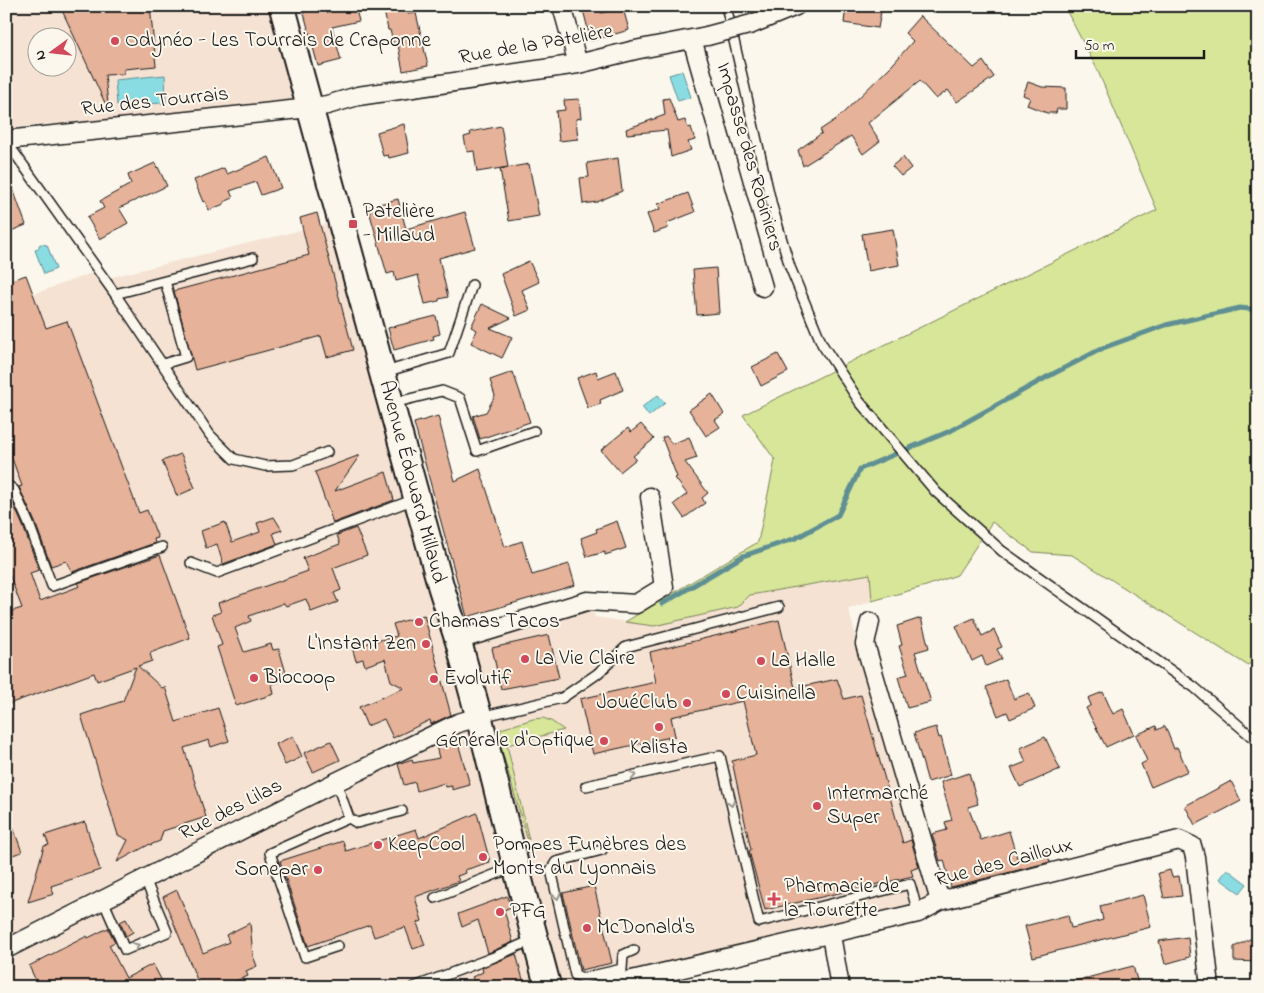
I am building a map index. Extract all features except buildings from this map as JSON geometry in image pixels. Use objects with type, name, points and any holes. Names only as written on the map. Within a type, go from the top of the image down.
[{"type":"main road","name":"Avenue Édouard Millaud","points":[[282,6],[390,403],[479,717],[548,987]]},
{"type":"street","points":[[562,6],[578,64]]},
{"type":"street","name":"Rue de la Patelière","points":[[309,108],[358,96],[578,64],[752,24],[796,6]]},
{"type":"street","name":"Impasse des Robiniers","points":[[699,37],[763,288]]},
{"type":"street","name":"Rue des Tourrais","points":[[6,140],[309,108]]},
{"type":"street","points":[[458,640],[587,601],[636,604],[664,587],[650,497]]},
{"type":"street","points":[[870,622],[866,644],[940,901]]},
{"type":"street","name":"Rue des Lilas","points":[[6,949],[336,782],[458,723],[479,717]]},
{"type":"street","name":"Rue des Cailloux","points":[[602,987],[918,914],[940,901],[1179,840],[1192,846],[1195,857],[1210,987]]},
{"type":"street","points":[[831,935],[840,987]]},
{"type":"lane","points":[[726,6],[772,206],[790,268],[822,344],[859,401],[936,492],[995,545],[1194,687],[1258,742]]},
{"type":"lane","points":[[6,140],[115,294],[210,435],[234,459],[265,466],[293,465],[327,452]]},
{"type":"lane","points":[[115,294],[253,258]]},
{"type":"lane","points":[[163,364],[186,357],[165,281]]},
{"type":"lane","points":[[382,373],[449,353],[472,285]]},
{"type":"lane","points":[[390,403],[442,391],[460,398],[478,451],[534,431]]},
{"type":"lane","points":[[6,484],[14,490],[52,586],[162,547]]},
{"type":"lane","points":[[191,563],[217,573],[417,498]]},
{"type":"lane","points":[[479,717],[562,698],[597,674],[626,647],[778,607]]},
{"type":"lane","points":[[586,786],[720,756],[759,922],[910,884],[918,914]]},
{"type":"lane","points":[[336,782],[349,818],[357,823],[402,811]]},
{"type":"lane","points":[[338,946],[305,957],[270,852],[349,818]]},
{"type":"lane","points":[[602,850],[556,862],[551,870],[575,975],[584,978],[622,969],[622,955],[634,950]]},
{"type":"lane","points":[[435,898],[516,867]]},
{"type":"lane","points":[[102,900],[125,950],[167,932],[145,879]]},
{"type":"lane","points":[[414,987],[494,957],[536,938]]},
{"type":"shaded area","points":[[6,6],[269,6],[297,102],[20,127],[6,132]]},
{"type":"shaded area","points":[[330,223],[453,645],[592,605],[595,617],[654,626],[738,607],[750,595],[870,574],[872,601],[848,609],[935,900],[589,987],[6,987],[6,304],[89,274],[112,277]]},
{"type":"green space","points":[[1064,6],[1258,6],[1258,660],[1247,665],[1072,555],[1033,552],[992,522],[957,575],[872,601],[870,574],[750,595],[738,607],[654,626],[625,622],[758,542],[775,460],[743,415],[1157,210],[1097,69]]},
{"type":"green space","points":[[543,718],[564,730],[507,745],[529,840],[499,740],[501,729],[533,719]]},
{"type":"water","points":[[682,71],[691,97],[678,101],[669,75]]},
{"type":"water","points":[[165,75],[166,103],[117,105],[115,80]]},
{"type":"water","points":[[40,244],[47,245],[56,269],[44,274],[35,250],[38,249]]},
{"type":"water","points":[[658,395],[665,403],[649,416],[642,407]]},
{"type":"water","points":[[1227,869],[1247,884],[1240,893],[1220,879]]},
{"type":"waterway","points":[[662,604],[743,556],[796,538],[838,515],[860,469],[950,431],[1103,348],[1166,325],[1240,308],[1258,310]]},
{"type":"place","name":"Odynéo - Les Tourrais de Craponne","points":[[115,41]]},
{"type":"place","name":"Patelière - Millaud","points":[[353,224]]},
{"type":"place","name":"Chamas Tacos","points":[[419,622]]},
{"type":"place","name":"L'Instant Zen","points":[[426,644]]},
{"type":"place","name":"La Vie Claire","points":[[525,659]]},
{"type":"place","name":"La Halle","points":[[761,661]]},
{"type":"place","name":"Biocoop","points":[[254,678]]},
{"type":"place","name":"Evolutif","points":[[434,679]]},
{"type":"place","name":"Cuisinella","points":[[726,694]]},
{"type":"place","name":"JouéClub","points":[[687,703]]},
{"type":"place","name":"Kalista","points":[[659,727]]},
{"type":"place","name":"Générale d'Optique","points":[[604,741]]},
{"type":"place","name":"Intermarché Super","points":[[817,806]]},
{"type":"place","name":"KeepCool","points":[[378,845]]},
{"type":"place","name":"Pompes Funèbres des Monts du Lyonnais","points":[[483,857]]},
{"type":"place","name":"Sonepar","points":[[318,870]]},
{"type":"place","name":"Pharmacie de la Tourette","points":[[774,899]]},
{"type":"place","name":"PFG","points":[[500,912]]},
{"type":"place","name":"McDonald's","points":[[587,928]]}]
